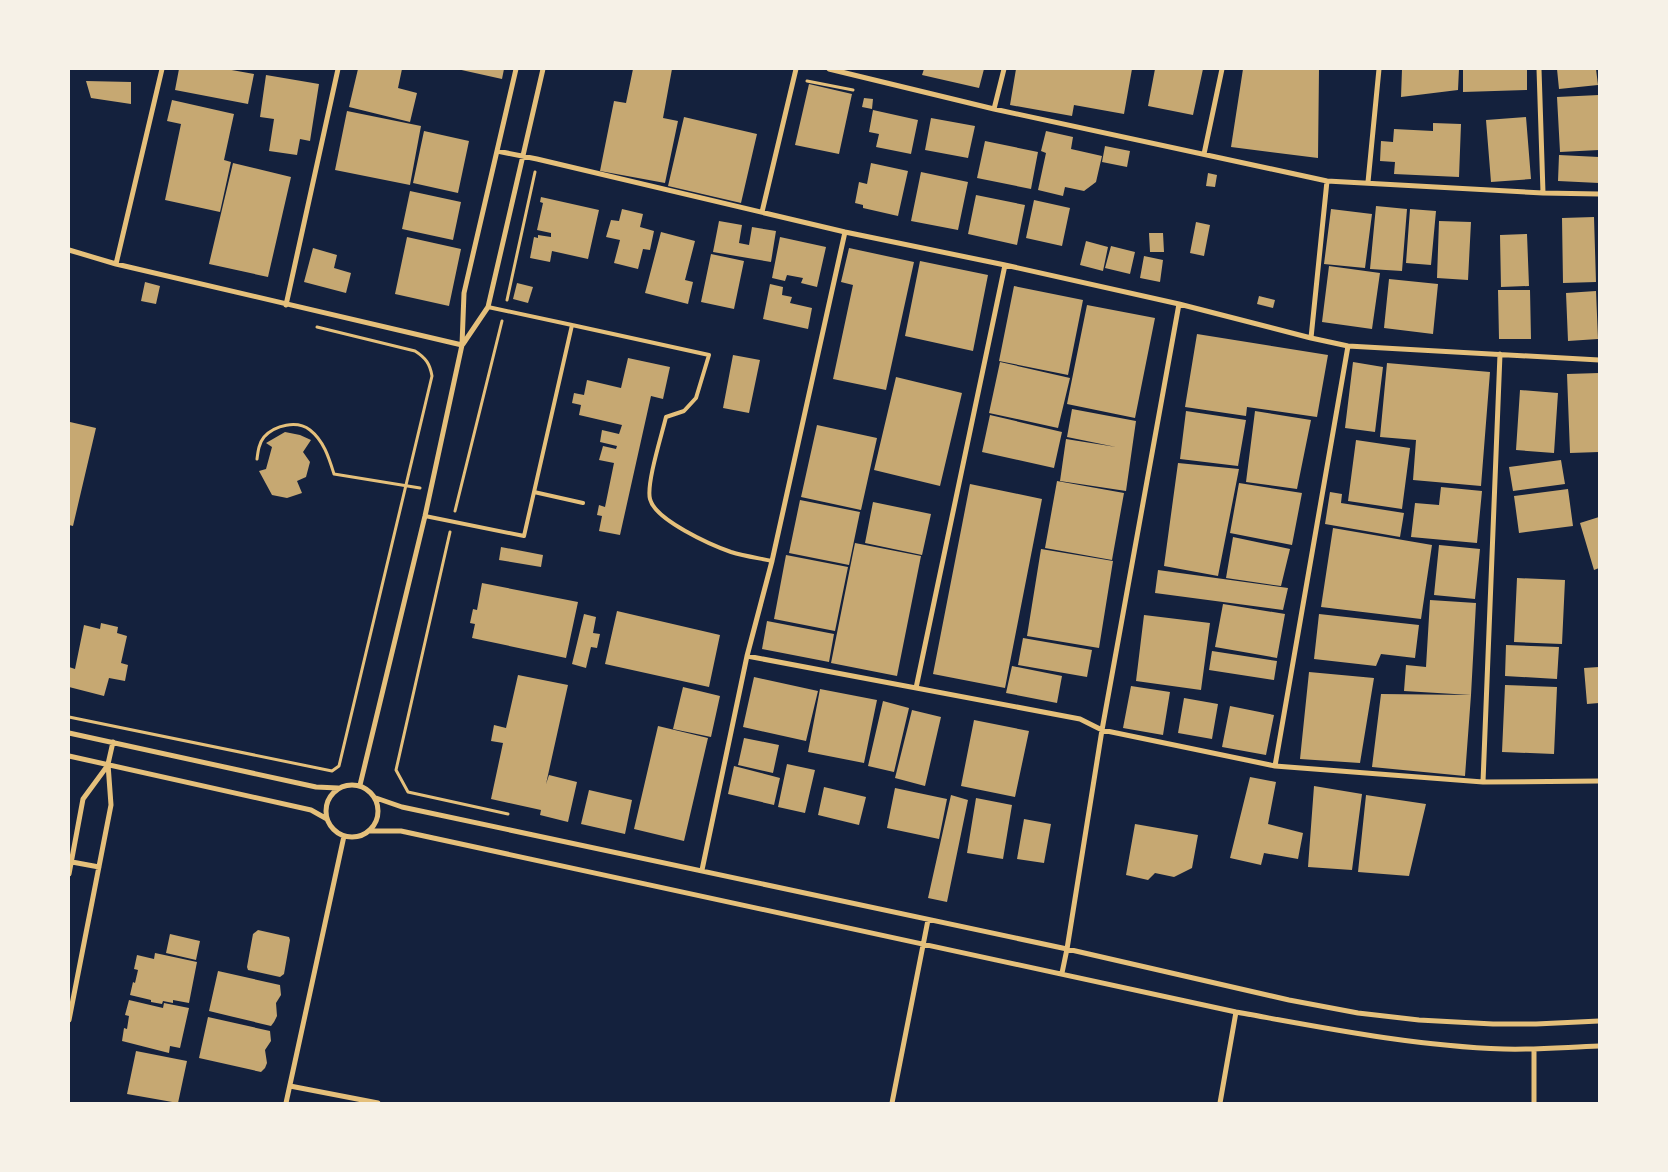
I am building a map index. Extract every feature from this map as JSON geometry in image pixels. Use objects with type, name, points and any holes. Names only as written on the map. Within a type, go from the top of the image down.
[{"type":"street","points":[[116,264],[162,69]]},
{"type":"street","points":[[286,305],[338,69]]},
{"type":"street","points":[[360,785],[425,516],[462,346],[464,293],[516,69]]},
{"type":"street","points":[[462,346],[488,307],[543,69]]},
{"type":"street","points":[[762,212],[796,69]]},
{"type":"street","points":[[829,69],[994,109],[1327,181],[1599,194]]},
{"type":"street","points":[[994,109],[1004,69]]},
{"type":"street","points":[[1204,154],[1222,69]]},
{"type":"street","points":[[1368,182],[1379,69]]},
{"type":"street","points":[[1539,69],[1543,192]]},
{"type":"street","points":[[497,151],[538,159],[845,232],[1179,304],[1348,346],[1599,360]]},
{"type":"street","points":[[1311,338],[1327,181]]},
{"type":"street","points":[[702,870],[747,656],[772,561],[845,232]]},
{"type":"street","points":[[69,250],[116,264],[462,346]]},
{"type":"street","points":[[916,688],[1005,265]]},
{"type":"street","points":[[1062,973],[1102,730],[1179,304]]},
{"type":"street","points":[[1276,766],[1348,346]]},
{"type":"street","points":[[1483,782],[1500,354]]},
{"type":"street","points":[[747,656],[1080,719],[1102,730],[1276,766],[1483,782],[1599,780]]},
{"type":"street","points":[[69,733],[316,787],[338,788],[352,784],[360,785],[376,798],[402,807],[1067,949],[1289,1000],[1358,1013],[1419,1020],[1493,1024],[1599,1021]]},
{"type":"street","points":[[69,1020],[111,805],[108,764],[113,742]]},
{"type":"street","points":[[69,756],[311,810],[327,819]]},
{"type":"street","points":[[69,874],[83,799],[108,764]]},
{"type":"street","points":[[338,788],[326,805],[327,819],[333,830],[344,836],[358,837],[370,831],[400,831],[1236,1012],[1382,1038],[1478,1047],[1534,1049],[1599,1046]]},
{"type":"street","points":[[370,831],[378,819],[379,812],[376,798]]},
{"type":"street","points":[[286,1103],[344,836]]},
{"type":"street","points":[[72,862],[99,867]]},
{"type":"street","points":[[892,1103],[928,920]]},
{"type":"street","points":[[1220,1103],[1236,1012]]},
{"type":"street","points":[[1534,1049],[1534,1103]]},
{"type":"street","points":[[290,1086],[378,1103]]},
{"type":"lane","points":[[488,307],[709,355],[696,398],[684,411],[666,417],[650,485],[650,500],[659,514],[696,538],[732,552],[772,561]]},
{"type":"lane","points":[[425,516],[524,536],[572,325]]},
{"type":"lane","points":[[534,492],[583,503]]},
{"type":"path","points":[[510,815],[408,792],[396,770],[538,159]]},
{"type":"path","points":[[69,717],[332,771],[339,766],[432,376],[430,366],[424,356],[415,351],[317,327]]},
{"type":"path","points":[[257,459],[259,446],[264,436],[289,424],[309,429],[319,440],[325,449],[334,474],[430,490]]},
{"type":"building","points":[[179,69],[226,69],[254,74],[248,104],[175,90]]},
{"type":"building","points":[[358,69],[402,69],[398,88],[417,93],[410,122],[349,107]]},
{"type":"building","points":[[457,69],[504,69],[502,79]]},
{"type":"building","points":[[633,69],[672,69],[663,118],[678,121],[665,183],[600,171],[614,101],[626,103]]},
{"type":"building","points":[[924,69],[984,69],[979,88],[922,75]]},
{"type":"building","points":[[1016,69],[1132,69],[1124,114],[1074,105],[1072,116],[1010,105]]},
{"type":"building","points":[[1155,69],[1203,69],[1193,115],[1148,106]]},
{"type":"building","points":[[1243,69],[1319,69],[1318,158],[1231,147]]},
{"type":"building","points":[[1402,69],[1459,69],[1458,90],[1401,97]]},
{"type":"building","points":[[1463,69],[1527,69],[1527,90],[1463,92]]},
{"type":"building","points":[[1557,69],[1596,69],[1598,85],[1559,89]]},
{"type":"building","points":[[266,75],[319,84],[310,141],[300,139],[297,155],[269,151],[274,119],[260,117]]},
{"type":"building","points":[[86,81],[131,82],[131,104],[91,98]]},
{"type":"building","points":[[809,84],[852,94],[839,154],[795,145]]},
{"type":"building","points":[[1599,95],[1599,150],[1560,152],[1557,97]]},
{"type":"building","points":[[864,98],[873,99],[872,109],[862,107]]},
{"type":"building","points":[[172,100],[234,114],[224,160],[231,162],[220,212],[165,200],[181,124],[167,121]]},
{"type":"building","points":[[873,110],[918,120],[911,154],[876,147],[879,134],[869,132]]},
{"type":"building","points":[[347,111],[421,126],[410,185],[335,170]]},
{"type":"building","points":[[684,117],[757,134],[741,203],[668,186]]},
{"type":"building","points":[[1526,117],[1531,179],[1491,182],[1486,120]]},
{"type":"building","points":[[931,118],[975,126],[968,158],[925,150]]},
{"type":"building","points":[[1433,123],[1461,124],[1459,177],[1394,174],[1395,162],[1380,161],[1381,141],[1393,142],[1394,129],[1433,131]]},
{"type":"building","points":[[424,131],[469,141],[458,193],[413,183]]},
{"type":"building","points":[[1046,131],[1073,137],[1071,149],[1102,156],[1096,182],[1084,191],[1065,187],[1063,196],[1038,190],[1046,153],[1041,151]]},
{"type":"building","points":[[985,141],[1038,152],[1031,189],[977,178]]},
{"type":"building","points":[[1105,146],[1130,151],[1127,167],[1102,162]]},
{"type":"building","points":[[1559,155],[1599,157],[1599,183],[1558,181]]},
{"type":"building","points":[[233,163],[291,177],[268,277],[209,264]]},
{"type":"building","points":[[871,163],[908,171],[898,216],[863,208],[863,205],[855,203],[859,182],[867,184]]},
{"type":"building","points":[[921,172],[968,182],[958,230],[911,221]]},
{"type":"building","points":[[1208,173],[1217,175],[1215,187],[1206,186]]},
{"type":"building","points":[[410,191],[461,202],[453,240],[402,229]]},
{"type":"building","points":[[976,195],[1025,205],[1017,245],[968,234]]},
{"type":"building","points":[[541,197],[599,210],[588,259],[552,251],[550,262],[530,258],[534,237],[538,238],[538,235],[551,237],[551,233],[537,230],[543,203],[540,202]]},
{"type":"building","points":[[1034,200],[1070,208],[1062,246],[1026,238]]},
{"type":"building","points":[[1376,206],[1407,209],[1402,271],[1370,269]]},
{"type":"building","points":[[622,209],[643,214],[640,227],[654,231],[650,250],[643,249],[638,269],[614,263],[620,240],[606,237],[611,220],[619,221]]},
{"type":"building","points":[[1331,209],[1372,214],[1365,268],[1324,264]]},
{"type":"building","points":[[1410,209],[1436,211],[1431,265],[1406,263]]},
{"type":"building","points":[[1594,217],[1596,282],[1563,283],[1562,218]]},
{"type":"building","points":[[719,221],[742,225],[739,243],[749,245],[752,227],[776,231],[771,262],[713,252]]},
{"type":"building","points":[[1439,221],[1471,222],[1468,280],[1437,278]]},
{"type":"building","points":[[1196,222],[1210,225],[1204,256],[1190,253]]},
{"type":"building","points":[[661,232],[695,241],[685,280],[693,282],[688,304],[645,293]]},
{"type":"building","points":[[1149,233],[1163,233],[1164,252],[1150,252]]},
{"type":"building","points":[[1527,234],[1529,286],[1501,287],[1500,235]]},
{"type":"building","points":[[407,237],[461,249],[449,306],[395,294]]},
{"type":"building","points":[[780,237],[826,247],[817,287],[801,283],[803,278],[787,275],[785,281],[772,278]]},
{"type":"building","points":[[1086,241],[1108,247],[1103,271],[1080,265]]},
{"type":"building","points":[[1111,246],[1135,252],[1130,274],[1105,268]]},
{"type":"building","points":[[313,248],[337,255],[334,268],[351,273],[346,293],[304,282]]},
{"type":"building","points":[[849,248],[914,262],[886,390],[833,379],[853,285],[841,282]]},
{"type":"building","points":[[711,254],[744,261],[734,309],[701,302]]},
{"type":"building","points":[[1144,256],[1163,260],[1160,282],[1140,278]]},
{"type":"building","points":[[920,261],[988,275],[973,351],[905,336]]},
{"type":"building","points":[[1329,266],[1380,273],[1372,329],[1322,322]]},
{"type":"building","points":[[1389,279],[1438,284],[1433,334],[1384,328]]},
{"type":"building","points":[[145,282],[160,286],[156,304],[141,301]]},
{"type":"building","points":[[517,283],[533,287],[528,303],[513,299]]},
{"type":"building","points":[[770,284],[783,287],[782,295],[792,297],[790,303],[812,308],[808,329],[763,319]]},
{"type":"building","points":[[1014,286],[1083,300],[1068,375],[999,361]]},
{"type":"building","points":[[1498,290],[1530,290],[1531,339],[1499,339]]},
{"type":"building","points":[[1596,291],[1598,339],[1568,341],[1566,293]]},
{"type":"building","points":[[1259,296],[1275,300],[1273,308],[1257,304]]},
{"type":"building","points":[[1087,305],[1155,318],[1135,418],[1067,404]]},
{"type":"building","points":[[1197,334],[1328,355],[1317,417],[1247,407],[1246,416],[1185,407]]},
{"type":"building","points":[[733,355],[760,360],[749,413],[723,408]]},
{"type":"building","points":[[628,358],[670,367],[663,399],[651,396],[620,535],[599,531],[602,516],[597,515],[599,505],[605,507],[614,463],[599,460],[603,446],[616,449],[617,446],[600,442],[602,430],[619,434],[622,425],[579,415],[581,405],[572,403],[574,393],[584,395],[587,380],[621,388]]},
{"type":"building","points":[[1000,362],[1070,378],[1058,428],[989,413]]},
{"type":"building","points":[[1353,362],[1383,367],[1375,432],[1345,428]]},
{"type":"building","points":[[1387,363],[1490,372],[1481,486],[1413,480],[1416,440],[1380,437]]},
{"type":"building","points":[[1599,373],[1599,452],[1570,453],[1567,374]]},
{"type":"building","points":[[896,377],[962,393],[940,486],[874,470]]},
{"type":"building","points":[[1520,390],[1558,393],[1554,453],[1516,450]]},
{"type":"building","points":[[1072,409],[1136,421],[1126,491],[1060,481],[1066,439],[1116,447],[1067,437]]},
{"type":"building","points":[[1186,411],[1246,420],[1238,466],[1180,459]]},
{"type":"building","points":[[1255,411],[1311,420],[1297,489],[1246,482]]},
{"type":"building","points":[[990,415],[1062,432],[1054,468],[982,452]]},
{"type":"building","points":[[70,422],[96,428],[73,526],[69,525]]},
{"type":"building","points":[[817,425],[877,438],[861,510],[801,497]]},
{"type":"building","points":[[285,432],[300,435],[311,440],[303,452],[310,462],[306,477],[297,481],[302,493],[287,498],[272,495],[259,471],[266,469],[272,447],[266,443]]},
{"type":"building","points":[[1356,440],[1410,448],[1402,509],[1348,501]]},
{"type":"building","points":[[1561,460],[1565,484],[1513,491],[1509,467]]},
{"type":"building","points":[[1178,463],[1239,469],[1218,576],[1164,566]]},
{"type":"building","points":[[1057,481],[1124,493],[1112,560],[1045,548]]},
{"type":"building","points":[[1239,483],[1302,493],[1292,545],[1230,533]]},
{"type":"building","points":[[970,484],[1042,499],[1005,688],[933,674]]},
{"type":"building","points":[[1441,487],[1482,491],[1477,543],[1411,537],[1415,503],[1439,505]]},
{"type":"building","points":[[1568,489],[1573,526],[1519,533],[1514,496]]},
{"type":"building","points":[[1330,492],[1342,494],[1341,503],[1404,513],[1400,537],[1325,524]]},
{"type":"building","points":[[800,500],[860,512],[849,565],[789,553]]},
{"type":"building","points":[[873,502],[931,514],[922,555],[865,543]]},
{"type":"building","points":[[1599,517],[1599,568],[1594,570],[1580,523]]},
{"type":"building","points":[[1333,528],[1432,545],[1421,619],[1321,607]]},
{"type":"building","points":[[1233,537],[1290,549],[1281,586],[1226,578]]},
{"type":"building","points":[[855,543],[921,556],[897,676],[831,663]]},
{"type":"building","points":[[1439,545],[1480,549],[1475,599],[1434,595]]},
{"type":"building","points":[[501,547],[543,555],[541,567],[499,560]]},
{"type":"building","points":[[1041,549],[1113,561],[1099,648],[1027,636]]},
{"type":"building","points":[[786,555],[848,567],[835,631],[774,619]]},
{"type":"building","points":[[1158,570],[1288,588],[1283,610],[1155,593]]},
{"type":"building","points":[[1517,578],[1565,580],[1562,644],[1514,642]]},
{"type":"building","points":[[482,583],[578,602],[566,658],[472,638],[475,624],[470,623],[473,609],[477,610]]},
{"type":"building","points":[[1430,600],[1476,603],[1471,695],[1404,691],[1406,665],[1426,667]]},
{"type":"building","points":[[1223,604],[1285,614],[1277,658],[1215,647]]},
{"type":"building","points":[[617,611],[720,635],[709,687],[605,664]]},
{"type":"building","points":[[584,614],[596,617],[593,633],[600,634],[597,648],[591,647],[586,668],[572,664]]},
{"type":"building","points":[[1319,614],[1419,625],[1415,658],[1381,654],[1376,666],[1314,659]]},
{"type":"building","points":[[1144,615],[1210,623],[1201,690],[1136,681]]},
{"type":"building","points":[[767,621],[834,634],[829,662],[762,649]]},
{"type":"building","points":[[101,623],[118,627],[117,633],[127,636],[121,663],[128,665],[125,681],[109,678],[104,696],[69,687],[69,667],[75,669],[84,625],[100,629]]},
{"type":"building","points":[[1023,638],[1092,650],[1087,677],[1018,665]]},
{"type":"building","points":[[1506,645],[1559,647],[1557,679],[1505,676]]},
{"type":"building","points":[[1212,651],[1277,661],[1274,680],[1209,670]]},
{"type":"building","points":[[1012,666],[1062,676],[1057,703],[1006,693]]},
{"type":"building","points":[[1599,667],[1599,703],[1587,704],[1584,668]]},
{"type":"building","points":[[1309,672],[1374,678],[1360,763],[1300,759]]},
{"type":"building","points":[[518,675],[568,685],[546,784],[549,775],[577,782],[568,822],[540,815],[541,810],[491,799],[503,743],[491,741],[494,725],[506,728]]},
{"type":"building","points":[[754,677],[818,691],[806,741],[743,727]]},
{"type":"building","points":[[1505,685],[1557,687],[1554,754],[1502,752]]},
{"type":"building","points":[[1131,686],[1170,692],[1163,735],[1123,728]]},
{"type":"building","points":[[683,687],[720,696],[711,737],[673,729]]},
{"type":"building","points":[[820,689],[877,700],[864,763],[808,752]]},
{"type":"building","points":[[1381,694],[1471,695],[1465,776],[1372,767]]},
{"type":"building","points":[[1184,698],[1218,704],[1212,739],[1178,733]]},
{"type":"building","points":[[883,701],[909,708],[894,772],[868,766]]},
{"type":"building","points":[[1230,706],[1274,715],[1266,755],[1222,747]]},
{"type":"building","points":[[912,710],[941,717],[925,786],[895,778]]},
{"type":"building","points":[[974,720],[1029,731],[1015,797],[961,786]]},
{"type":"building","points":[[658,726],[708,738],[684,841],[634,829]]},
{"type":"building","points":[[744,738],[779,745],[773,773],[738,765]]},
{"type":"building","points":[[787,764],[815,770],[805,813],[778,807]]},
{"type":"building","points":[[734,766],[780,778],[774,805],[728,794]]},
{"type":"building","points":[[1250,777],[1276,782],[1268,824],[1303,833],[1298,859],[1264,853],[1261,865],[1230,858]]},
{"type":"building","points":[[1314,786],[1362,794],[1352,870],[1308,867]]},
{"type":"building","points":[[824,787],[866,797],[859,825],[818,815]]},
{"type":"building","points":[[895,788],[947,799],[939,839],[887,828]]},
{"type":"building","points":[[589,790],[632,800],[625,834],[581,824]]},
{"type":"building","points":[[951,795],[968,800],[947,902],[928,898]]},
{"type":"building","points":[[1366,795],[1426,804],[1409,876],[1358,872]]},
{"type":"building","points":[[976,798],[1012,805],[1003,859],[967,853]]},
{"type":"building","points":[[1024,819],[1051,824],[1044,863],[1017,859]]},
{"type":"building","points":[[1135,824],[1198,835],[1192,868],[1174,877],[1155,873],[1148,880],[1126,875]]},
{"type":"building","points":[[258,930],[289,937],[284,974],[280,977],[248,970],[253,934]]},
{"type":"building","points":[[170,934],[200,941],[196,960],[166,953]]},
{"type":"building","points":[[155,953],[197,962],[189,1003],[173,1000],[173,1003],[163,1001],[162,1004],[130,995],[138,970],[134,969],[137,955],[154,959]]},
{"type":"building","points":[[218,971],[280,985],[281,995],[276,1003],[277,1016],[271,1026],[209,1011]]},
{"type":"building","points":[[129,1000],[163,1008],[164,1003],[189,1008],[180,1048],[170,1046],[169,1053],[122,1041],[124,1028],[127,1029],[129,1016],[125,1015]]},
{"type":"building","points":[[208,1017],[270,1031],[271,1041],[265,1050],[267,1063],[265,1068],[261,1072],[199,1058]]},
{"type":"building","points":[[136,1051],[187,1061],[178,1103],[127,1094]]}]
